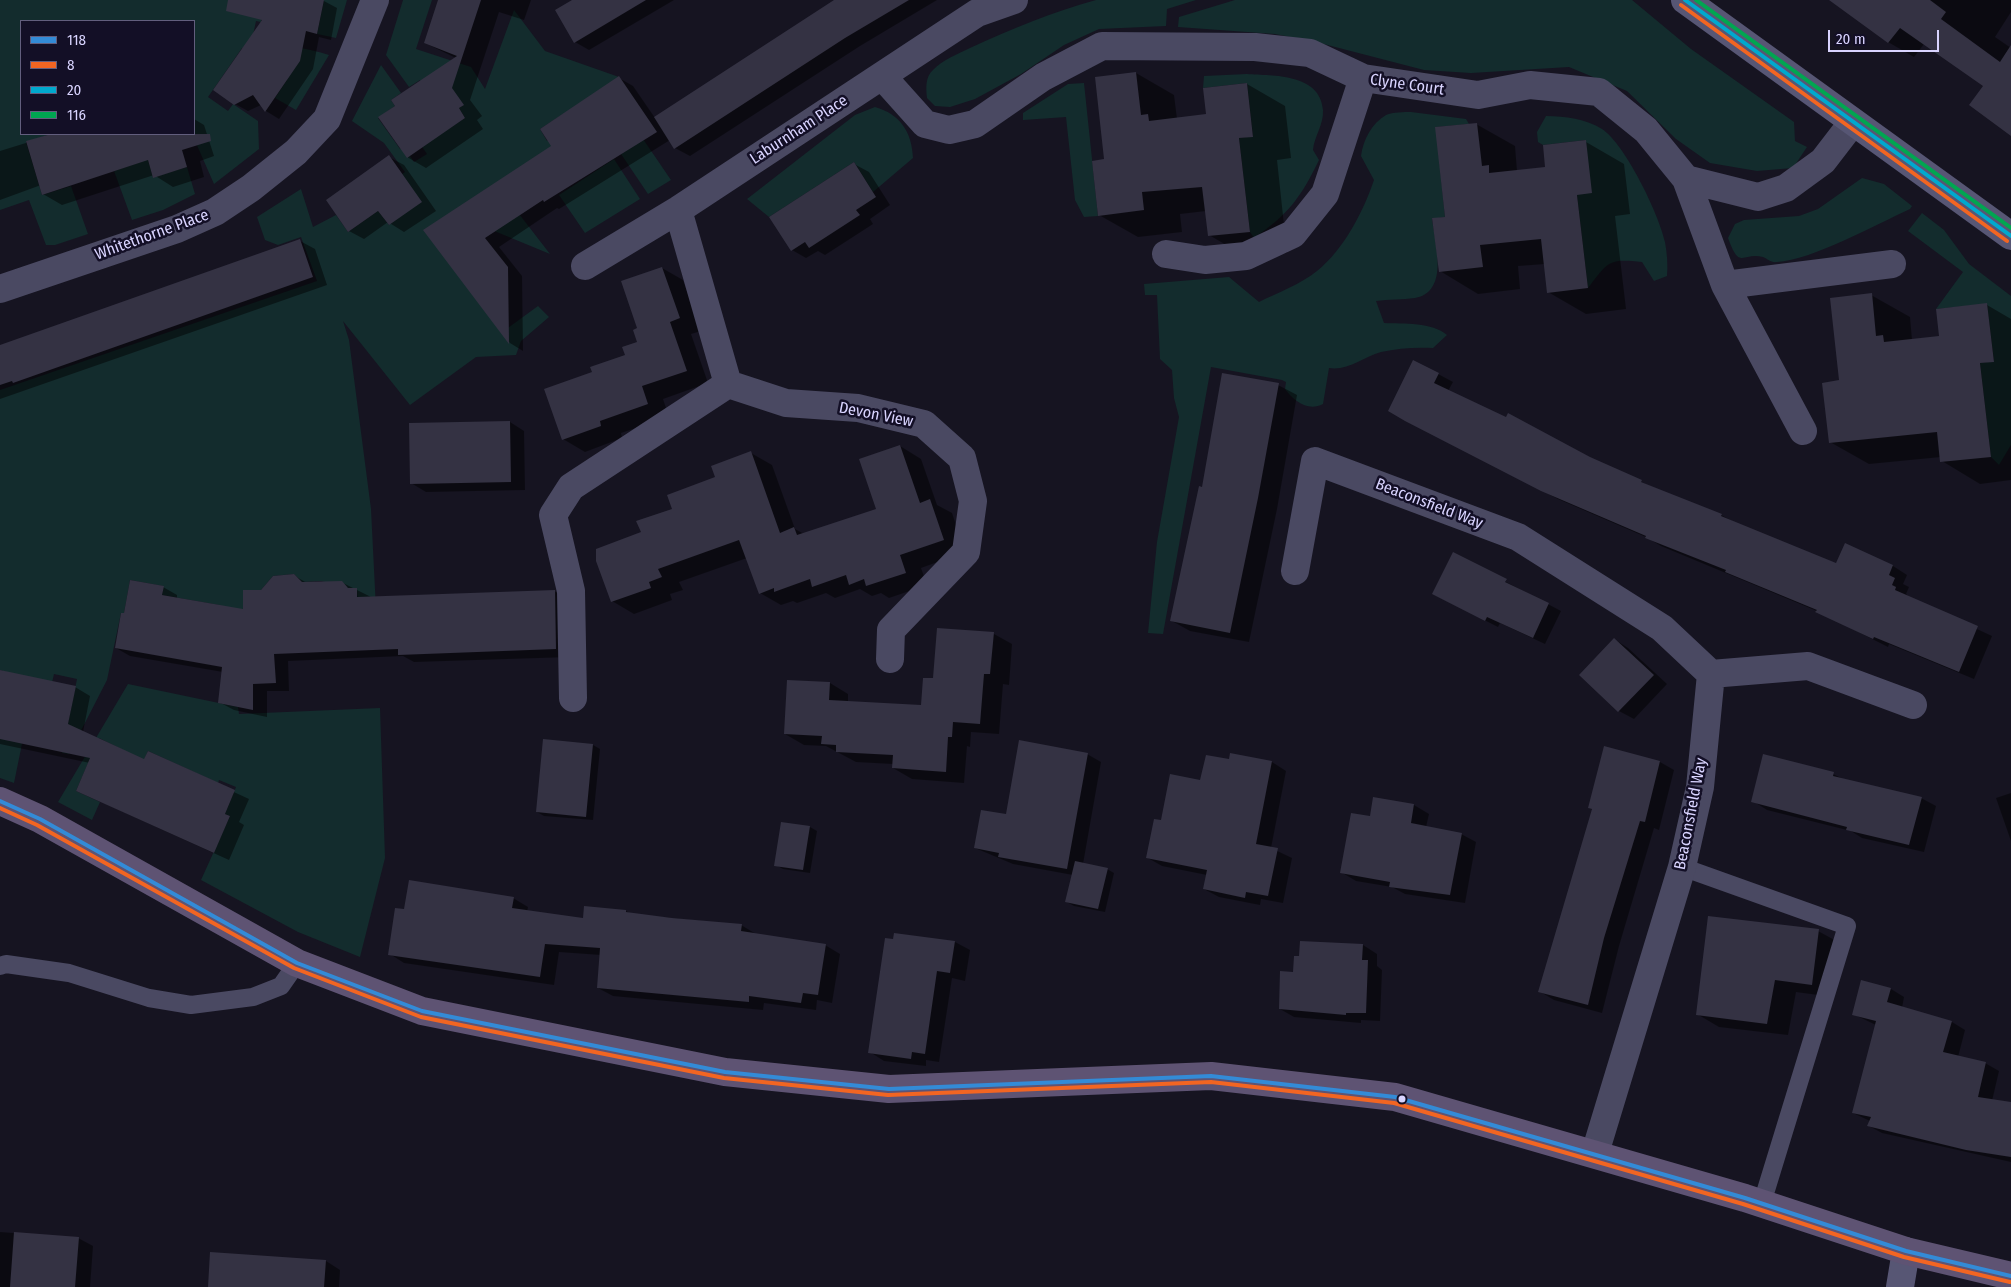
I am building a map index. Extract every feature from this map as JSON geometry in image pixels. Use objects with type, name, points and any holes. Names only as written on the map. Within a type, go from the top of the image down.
[{"type":"main road","points":[[0,801],[40,819],[297,963],[422,1011],[725,1072],[889,1089],[1211,1076],[1395,1097],[1595,1153],[1762,1203],[1906,1251],[2011,1276]]},
{"type":"street","name":"Whitethorne Place","points":[[0,289],[177,229],[215,212],[251,188],[296,152],[327,119],[375,0]]},
{"type":"street","name":"Laburnham Place","points":[[585,266],[678,210],[977,13],[1014,0]]},
{"type":"street","points":[[1685,0],[2011,236]]},
{"type":"street","name":"Clyne Court","points":[[882,76],[925,124],[949,130],[976,124],[1042,77],[1102,46],[1255,47],[1310,53],[1363,78],[1478,95],[1530,85],[1599,92],[1646,130],[1686,179],[1725,285],[1804,431]]},
{"type":"street","points":[[1166,254],[1204,260],[1246,256],[1293,234],[1325,194],[1363,78]]},
{"type":"street","points":[[1686,179],[1758,197],[1786,188],[1823,162],[1853,122]]},
{"type":"street","points":[[573,698],[571,591],[553,515],[571,487],[728,384],[678,210]]},
{"type":"street","points":[[1725,285],[1892,264]]},
{"type":"street","name":"Devon View","points":[[728,384],[786,403],[858,408],[924,424],[962,458],[973,501],[966,552],[891,630],[890,659]]},
{"type":"street","name":"Beaconsfield Way","points":[[1295,571],[1315,461],[1518,537],[1662,628],[1711,674],[1700,787],[1682,867],[1595,1153]]},
{"type":"street","points":[[1711,674],[1808,666],[1913,706]]},
{"type":"street","points":[[1900,1287],[1906,1251]]},
{"type":"lane","points":[[1682,867],[1847,926],[1762,1203]]},
{"type":"lane","points":[[0,966],[6,964],[69,973],[149,998],[191,1005],[252,997],[281,986],[297,963]]},
{"type":"green space","points":[[0,0],[266,0],[261,22],[256,21],[252,40],[301,48],[329,55],[296,110],[275,98],[287,80],[242,48],[208,97],[228,111],[233,104],[258,121],[259,149],[214,184],[192,135],[195,135],[195,20],[20,20],[20,135],[48,135],[26,142],[42,195],[71,186],[88,234],[55,245],[46,245],[29,200],[0,210]]},
{"type":"green space","points":[[324,0],[347,0],[336,38],[317,34]]},
{"type":"green space","points":[[403,0],[432,0],[416,49],[471,67],[485,89],[514,10],[545,51],[619,77],[516,210],[550,254],[487,228],[460,229],[501,333],[538,306],[549,317],[521,341],[516,355],[476,357],[410,405],[343,321],[349,340],[371,509],[378,649],[359,650],[357,588],[348,588],[321,581],[302,582],[294,574],[273,576],[261,590],[243,590],[245,654],[219,605],[162,595],[163,586],[130,580],[124,613],[121,613],[107,680],[69,754],[62,753],[77,679],[54,674],[51,687],[0,670],[0,390],[317,281],[301,237],[278,245],[265,240],[257,217],[301,189],[313,227],[336,215],[348,232],[378,211],[389,225],[402,174],[405,172],[384,143],[352,121],[381,65],[401,93],[391,100],[395,106],[378,118],[400,149],[404,147],[414,162],[427,154],[416,138],[450,128],[465,118],[459,108],[463,105],[424,86],[420,80],[409,87],[386,55]],"holes":[[[563,114],[571,126],[547,141],[540,129]]]},
{"type":"green space","points":[[1096,0],[1196,0],[1167,9],[1166,26],[1099,29],[1064,45],[1021,74],[975,99],[950,107],[935,106],[927,98],[926,87],[930,73],[945,60],[1032,21]]},
{"type":"green space","points":[[1235,0],[1632,0],[1691,49],[1794,122],[1795,141],[1807,147],[1793,168],[1757,171],[1710,163],[1676,139],[1627,91],[1569,67],[1471,73],[1424,70],[1316,42],[1275,34],[1178,27],[1179,17]]},
{"type":"green space","points":[[1247,74],[1282,77],[1304,83],[1314,89],[1320,98],[1323,110],[1313,150],[1319,160],[1312,173],[1300,195],[1285,213],[1254,238],[1250,232],[1239,138],[1253,136],[1247,83],[1203,88],[1204,76]]},
{"type":"green space","points":[[1084,83],[1098,216],[1084,217],[1075,200],[1066,117],[1023,120],[1023,113],[1068,84]]},
{"type":"green space","points":[[875,107],[891,114],[903,125],[910,140],[913,158],[873,192],[854,162],[769,217],[747,199],[855,115]]},
{"type":"green space","points":[[1411,112],[1466,119],[1469,124],[1436,127],[1445,217],[1432,219],[1438,265],[1437,276],[1433,286],[1426,294],[1415,298],[1376,301],[1384,323],[1426,326],[1447,335],[1433,348],[1407,348],[1381,352],[1349,366],[1329,368],[1323,404],[1312,407],[1302,404],[1293,398],[1285,389],[1286,382],[1282,380],[1211,367],[1163,634],[1148,633],[1157,542],[1179,417],[1174,398],[1172,370],[1160,359],[1157,295],[1145,295],[1144,284],[1229,277],[1259,302],[1311,276],[1327,262],[1344,241],[1370,192],[1374,180],[1361,156],[1369,132],[1386,115]]},
{"type":"green space","points":[[1546,116],[1575,119],[1596,126],[1611,137],[1621,149],[1640,181],[1662,230],[1666,250],[1667,276],[1654,281],[1642,262],[1615,262],[1605,267],[1588,288],[1577,195],[1586,140],[1543,145],[1538,142],[1537,132]]},
{"type":"green space","points":[[133,135],[140,135],[153,177],[187,167],[195,194],[163,210],[132,220],[114,171],[141,162]]},
{"type":"green space","points":[[643,139],[671,180],[648,194],[621,154]]},
{"type":"green space","points":[[614,159],[640,199],[585,233],[559,195]]},
{"type":"green space","points":[[1862,178],[1884,184],[1912,206],[1910,209],[1844,241],[1791,260],[1775,262],[1756,256],[1742,258],[1732,248],[1728,238],[1735,224],[1744,220],[1799,216],[1818,209]]},
{"type":"green space","points":[[1922,213],[1944,230],[1969,264],[2011,296],[2011,445],[1999,465],[1991,457],[1980,363],[1994,361],[1987,304],[1936,309],[1963,272],[1908,231]]},
{"type":"green space","points":[[128,684],[238,707],[239,714],[380,708],[385,858],[360,957],[298,932],[201,880],[230,816],[225,814],[236,787],[219,780],[218,783],[148,751],[141,767],[123,750],[99,738],[76,791],[100,802],[92,820],[58,802]]},
{"type":"green space","points":[[0,739],[23,739],[14,783],[0,778]]},
{"type":"building","points":[[228,0],[324,0],[317,34],[306,31],[300,61],[265,112],[253,95],[234,105],[213,90],[262,20],[226,11]]},
{"type":"building","points":[[438,0],[481,0],[452,88],[464,105],[459,108],[465,118],[407,158],[378,117],[395,106],[391,100],[457,56],[424,43]]},
{"type":"building","points":[[572,0],[646,0],[574,43],[555,10]]},
{"type":"building","points":[[834,0],[909,0],[845,38],[674,149],[654,117]]},
{"type":"building","points":[[1829,0],[1930,0],[1946,12],[1941,19],[2000,62],[2011,45],[2011,136],[1969,105],[1983,86],[1900,28],[1888,43]]},
{"type":"building","points":[[1136,72],[1141,115],[1148,114],[1149,121],[1206,114],[1203,88],[1247,83],[1253,137],[1239,138],[1250,232],[1208,236],[1202,187],[1142,192],[1144,210],[1098,216],[1092,161],[1104,159],[1095,77]]},
{"type":"building","points":[[619,76],[657,132],[544,202],[543,200],[485,238],[508,267],[509,344],[423,230],[551,146],[540,129]]},
{"type":"building","points":[[1477,123],[1482,166],[1489,165],[1489,173],[1545,167],[1543,145],[1586,140],[1592,193],[1577,195],[1588,288],[1547,293],[1541,239],[1480,245],[1483,267],[1439,272],[1432,218],[1445,217],[1435,127]]},
{"type":"building","points":[[210,134],[211,141],[182,150],[187,167],[153,178],[148,160],[42,195],[26,141],[47,135]]},
{"type":"building","points":[[389,155],[422,202],[389,225],[378,211],[348,232],[326,200]]},
{"type":"building","points":[[854,162],[876,197],[856,210],[860,215],[809,248],[805,242],[791,251],[769,217]]},
{"type":"building","points":[[300,239],[313,277],[13,383],[12,381],[0,385],[0,345]]},
{"type":"building","points":[[662,267],[680,318],[670,322],[687,371],[642,386],[648,404],[600,421],[601,426],[562,440],[544,389],[592,372],[590,367],[625,355],[622,347],[637,342],[633,330],[637,328],[621,281]]},
{"type":"building","points":[[1872,293],[1876,336],[1883,335],[1884,342],[1939,336],[1936,309],[1987,303],[1994,362],[1980,363],[1991,457],[1940,462],[1937,432],[1829,443],[1822,383],[1839,380],[1830,298]]},
{"type":"building","points":[[1413,360],[1439,373],[1434,383],[1506,417],[1508,413],[1590,457],[1642,480],[1641,482],[1722,514],[1721,516],[1836,563],[1845,543],[1893,565],[1889,575],[1895,578],[1892,585],[1896,587],[1895,590],[1978,626],[1959,672],[1874,637],[1873,639],[1815,612],[1817,610],[1725,572],[1726,570],[1645,538],[1646,536],[1541,491],[1405,421],[1388,411]]},
{"type":"building","points":[[1222,373],[1279,383],[1258,498],[1230,633],[1170,621],[1199,486],[1202,487]]},
{"type":"building","points":[[510,421],[511,482],[410,484],[409,423]]},
{"type":"building","points":[[900,445],[920,503],[930,499],[944,540],[900,555],[906,573],[866,586],[864,579],[849,585],[846,575],[812,587],[810,579],[774,592],[774,588],[759,594],[739,540],[658,569],[662,577],[649,582],[651,588],[611,602],[596,561],[596,549],[641,532],[636,521],[672,509],[667,495],[715,477],[711,466],[751,451],[780,533],[794,527],[797,535],[876,509],[859,459]]},
{"type":"building","points":[[1453,552],[1507,579],[1505,582],[1549,603],[1533,638],[1487,617],[1485,621],[1432,594]]},
{"type":"building","points":[[294,574],[302,582],[342,581],[348,588],[357,588],[357,597],[555,590],[556,649],[398,655],[398,649],[274,654],[276,683],[253,684],[253,710],[218,703],[222,667],[115,648],[121,613],[124,613],[130,580],[164,586],[162,595],[243,609],[243,590],[261,590],[273,576]]},
{"type":"building","points":[[937,628],[994,632],[990,674],[984,674],[980,724],[953,722],[952,737],[948,737],[946,772],[892,768],[893,755],[836,752],[836,745],[821,744],[822,736],[784,734],[787,680],[830,682],[829,700],[921,705],[923,678],[933,678]]},
{"type":"building","points":[[1614,638],[1654,675],[1618,712],[1579,675]]},
{"type":"building","points":[[0,670],[76,686],[68,724],[144,759],[148,751],[235,790],[225,814],[230,816],[214,853],[76,791],[90,758],[0,739]]},
{"type":"building","points":[[543,739],[593,744],[586,817],[536,812]]},
{"type":"building","points":[[1019,740],[1088,753],[1067,869],[998,857],[999,853],[974,848],[981,810],[1006,814]]},
{"type":"building","points":[[1604,746],[1660,761],[1645,822],[1640,821],[1604,938],[1588,1005],[1538,992],[1592,809],[1588,808]]},
{"type":"building","points":[[1230,753],[1272,761],[1256,844],[1278,848],[1268,896],[1246,892],[1245,898],[1203,889],[1207,870],[1146,858],[1154,819],[1161,820],[1170,774],[1200,780],[1206,755],[1229,759]]},
{"type":"building","points":[[1763,754],[1834,772],[1833,776],[1922,797],[1909,845],[1846,830],[1847,827],[1751,802]]},
{"type":"building","points":[[1373,797],[1414,804],[1411,823],[1462,833],[1450,895],[1389,887],[1390,882],[1340,873],[1351,813],[1370,816]]},
{"type":"building","points":[[781,822],[810,826],[803,870],[774,866]]},
{"type":"building","points":[[1075,861],[1108,868],[1098,909],[1065,902]]},
{"type":"building","points":[[409,880],[514,897],[512,908],[583,918],[584,906],[626,910],[626,912],[672,918],[742,924],[741,931],[826,944],[818,995],[803,993],[801,1003],[749,996],[749,1002],[597,988],[600,948],[545,944],[540,977],[388,955],[395,908],[404,909]]},
{"type":"building","points":[[1708,916],[1819,929],[1812,985],[1775,980],[1767,1024],[1696,1015]]},
{"type":"building","points":[[894,933],[955,941],[950,973],[937,971],[925,1054],[912,1052],[911,1059],[868,1053],[885,938],[893,939]]},
{"type":"building","points":[[1300,941],[1363,944],[1362,960],[1368,960],[1366,1013],[1346,1013],[1346,1015],[1279,1009],[1280,971],[1293,972],[1294,956],[1299,956]]},
{"type":"building","points":[[1861,980],[1891,988],[1887,1002],[1952,1021],[1943,1052],[1986,1062],[1978,1097],[2011,1102],[2011,1157],[1966,1150],[1867,1126],[1871,1117],[1852,1113],[1876,1021],[1852,1015]]},
{"type":"building","points":[[14,1232],[79,1237],[75,1287],[10,1287]]},
{"type":"building","points":[[210,1252],[326,1260],[324,1287],[208,1287]]},
{"type":"transit line","name":"20","points":[[1685,0],[2011,236]]},
{"type":"transit line","name":"116","points":[[1696,0],[2011,228]]},
{"type":"transit line","name":"8","points":[[1681,5],[2007,241]]},
{"type":"transit line","name":"118","points":[[0,801],[40,819],[297,963],[422,1011],[725,1072],[889,1089],[1211,1076],[1395,1097],[1745,1198],[1906,1251],[2011,1276]]},
{"type":"transit line","name":"8","points":[[0,808],[37,825],[294,968],[421,1017],[724,1078],[888,1095],[1211,1082],[1394,1103],[1743,1204],[1904,1257],[2010,1282]]}]
